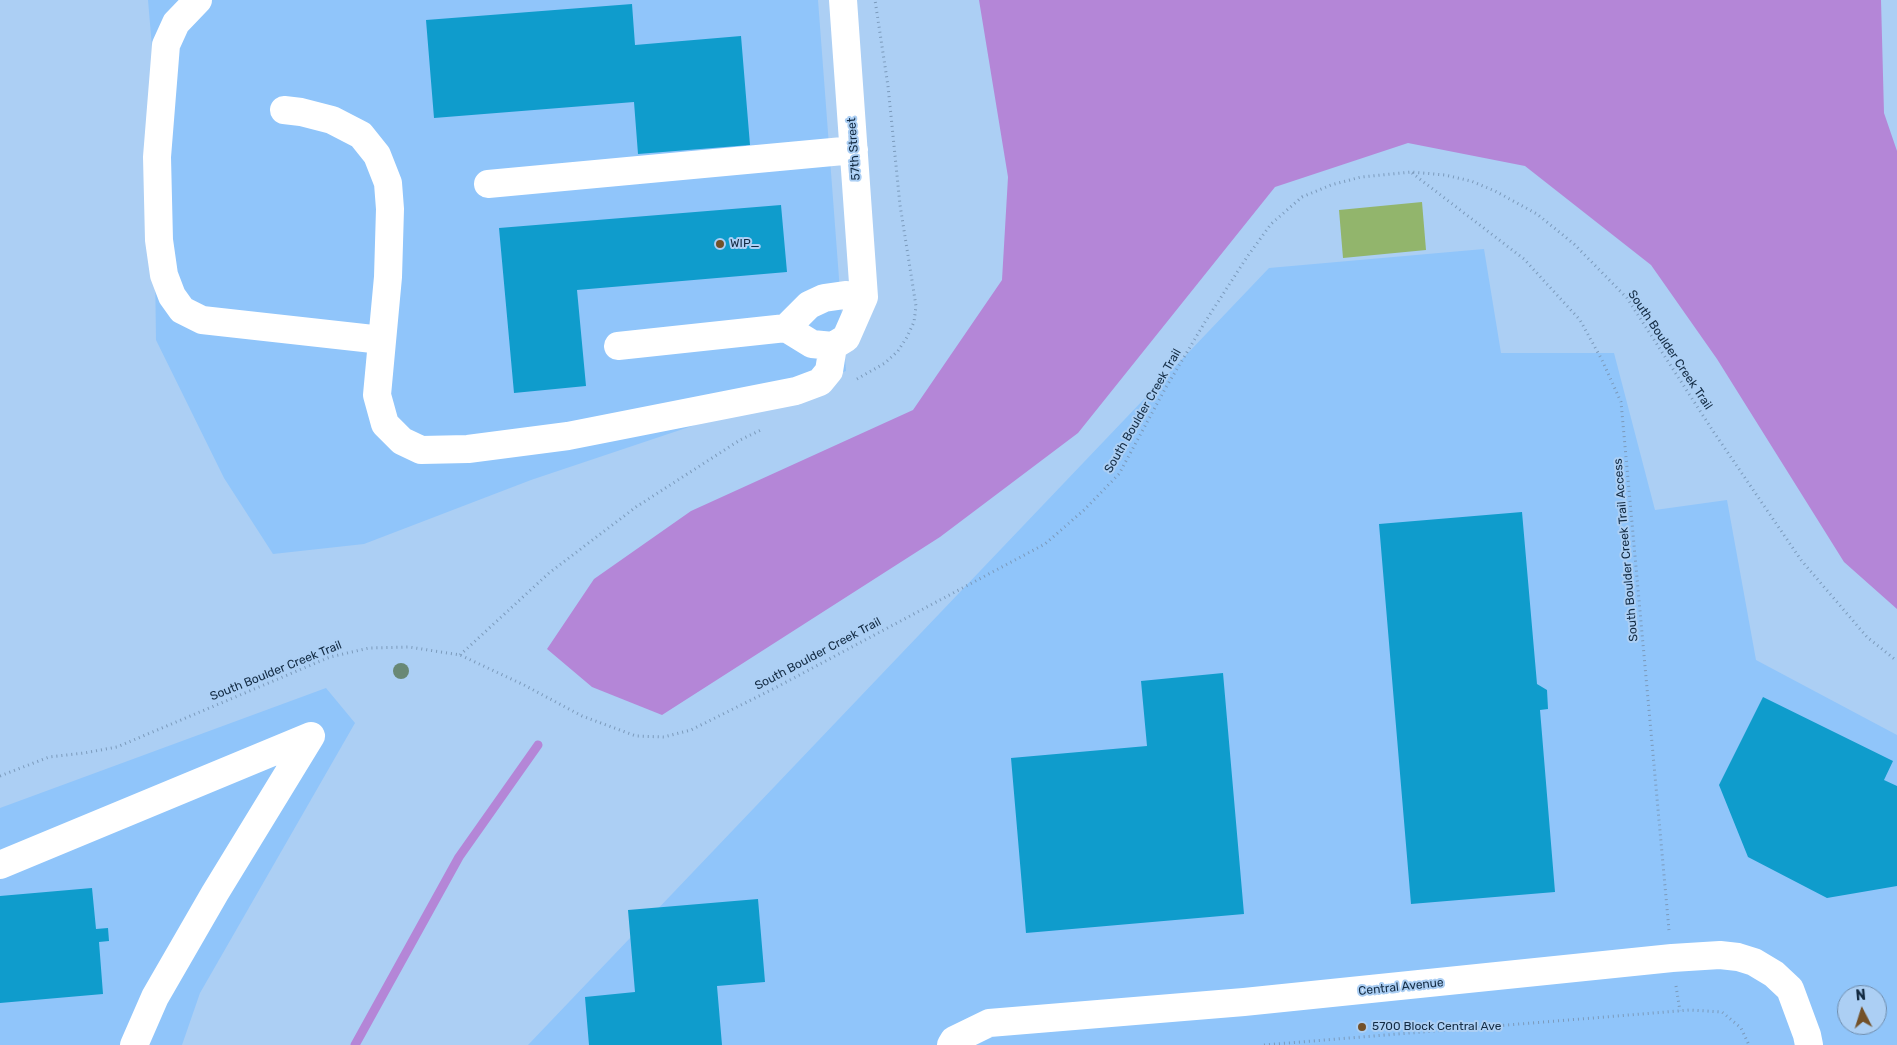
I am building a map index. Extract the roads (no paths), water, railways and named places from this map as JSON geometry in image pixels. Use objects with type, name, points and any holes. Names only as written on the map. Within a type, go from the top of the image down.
[{"type":"street","points":[[198,0],[176,23],[166,45],[157,157],[158,231],[164,275],[172,296],[182,310],[202,320],[382,340]]},
{"type":"street","name":"57th Street","points":[[843,0],[864,297]]},
{"type":"street","points":[[284,110],[301,112],[332,120],[361,135],[377,155],[388,183],[390,209],[388,276],[377,395],[385,424],[402,441],[421,450],[468,449],[568,436],[796,391],[820,382],[829,371],[833,346]]},
{"type":"street","points":[[488,184],[854,150]]},
{"type":"street","points":[[618,346],[786,328],[812,344],[833,346],[846,338],[864,297],[845,295],[824,298],[809,305],[786,328]]},
{"type":"street","points":[[0,865],[311,736],[155,997],[134,1045]]},
{"type":"street","name":"Central Avenue","points":[[950,1045],[954,1040],[988,1023],[1244,1002],[1672,958],[1720,955],[1738,957],[1754,962],[1774,974],[1790,989],[1809,1045]]},
{"type":"waterway","points":[[355,1045],[459,857],[538,745]]},
{"type":"place","name":"WIP_","points":[[720,244]]},
{"type":"place","name":"5700 Block Central Ave","points":[[1362,1027]]}]
